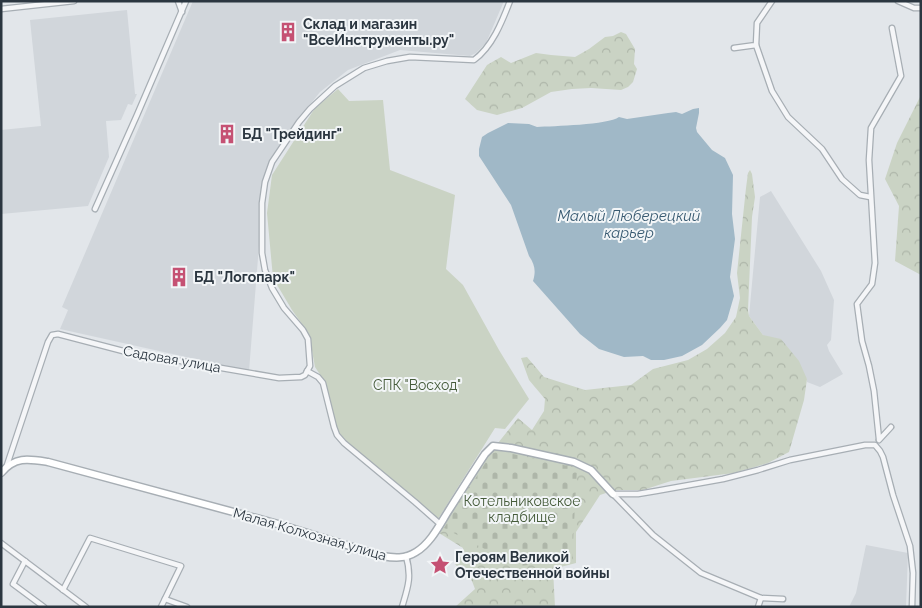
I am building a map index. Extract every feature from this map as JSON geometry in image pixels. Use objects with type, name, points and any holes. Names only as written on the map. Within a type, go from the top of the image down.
[{"type":"street","points":[[1,9],[74,1]]},
{"type":"street","points":[[178,1],[182,12]]},
{"type":"street","points":[[95,209],[186,1]]},
{"type":"street","points":[[440,524],[344,443],[338,435],[334,427],[323,383],[318,377],[307,371],[310,366],[308,339],[303,330],[284,308],[272,288],[265,270],[262,253],[262,203],[265,182],[272,162],[299,122],[334,86],[364,68],[387,60],[410,57],[474,60],[482,55],[493,38],[510,1]]},
{"type":"street","points":[[772,1],[757,23],[756,45],[772,91],[788,117],[822,149],[842,179],[860,195],[870,197]]},
{"type":"street","points":[[898,1],[914,8],[921,8]]},
{"type":"street","points":[[880,439],[874,391],[862,341],[857,304],[872,284],[875,263],[870,197],[869,160],[871,128],[901,76],[892,28]]},
{"type":"street","points":[[734,48],[756,45]]},
{"type":"street","name":"Садовая улица","points":[[3,470],[52,335],[58,334],[123,351],[279,378],[301,377],[307,371]]},
{"type":"street","points":[[875,445],[891,427]]},
{"type":"street","points":[[614,494],[638,494],[704,482],[796,459],[865,445],[875,445]]},
{"type":"street","points":[[875,445],[883,457],[892,495],[910,546],[913,573],[912,607]]},
{"type":"street","name":"Малая Колхозная улица","points":[[3,470],[18,460],[32,459],[48,462],[278,524],[382,556],[396,558],[406,556],[421,548],[440,524],[485,454],[493,446],[511,448],[574,462],[591,470],[614,494]]},
{"type":"street","points":[[614,494],[653,535],[701,573],[761,598],[783,599]]},
{"type":"street","points":[[63,590],[90,538],[181,566],[161,607]]},
{"type":"street","points":[[1,543],[86,607]]},
{"type":"street","points":[[402,607],[410,577],[406,556]]},
{"type":"street","points":[[25,561],[13,584],[44,607]]},
{"type":"street","points":[[758,607],[761,598]]},
{"type":"street","points":[[165,599],[187,607]]},
{"type":"shaded area","points":[[193,1],[504,1],[486,43],[476,53],[470,56],[400,50],[348,70],[320,92],[282,140],[262,181],[260,233],[249,371],[60,329],[68,310],[62,307]]},
{"type":"shaded area","points":[[127,10],[135,94],[137,94],[132,105],[128,104],[121,120],[106,121],[109,157],[88,206],[1,214],[1,130],[41,126],[30,20]]},
{"type":"shaded area","points":[[771,191],[821,271],[834,300],[831,340],[827,345],[843,374],[820,387],[807,382],[807,379],[763,335],[749,316],[760,197]]},
{"type":"shaded area","points":[[866,545],[908,553],[906,607],[849,607],[856,593]]},
{"type":"green space","points":[[621,32],[626,34],[635,49],[634,64],[637,69],[633,82],[628,87],[621,90],[591,88],[551,92],[522,108],[497,115],[477,110],[465,99],[487,65],[501,57],[511,63],[536,53],[575,57],[605,37]]},
{"type":"green space","name":"СПК \"Восход\"","points":[[338,89],[349,101],[383,100],[390,170],[455,195],[446,269],[463,285],[529,399],[505,429],[495,428],[438,519],[434,518],[353,448],[338,432],[325,382],[315,367],[309,334],[273,278],[267,213],[272,175],[315,108]]},
{"type":"green space","points":[[921,95],[921,275],[895,261],[899,206],[885,179],[897,143]]},
{"type":"green space","points":[[750,170],[755,197],[752,217],[749,316],[763,335],[781,339],[799,361],[807,379],[804,400],[789,452],[768,463],[734,473],[671,481],[643,490],[615,490],[600,495],[576,532],[576,563],[553,569],[555,607],[455,607],[475,589],[472,581],[455,564],[463,554],[463,548],[439,533],[490,453],[518,418],[532,430],[544,411],[545,399],[529,380],[521,358],[527,357],[544,377],[585,390],[631,385],[653,369],[688,360],[707,349],[725,333],[736,317],[740,298],[737,273],[746,188]]},
{"type":"green space","name":"Котельниковское кладбище","points":[[499,451],[577,468],[572,561],[518,566],[444,528],[491,454]]},
{"type":"water","name":"Малый Люберецкий карьер","points":[[699,108],[697,132],[712,150],[725,158],[733,175],[732,214],[735,239],[730,277],[734,296],[727,320],[702,345],[682,356],[664,360],[651,360],[643,356],[624,357],[599,349],[580,334],[533,281],[534,265],[511,205],[479,156],[482,137],[508,123],[529,124],[537,127],[580,125],[604,122],[619,117],[627,119],[676,112],[682,114]]},
{"type":"place","name":"Склад и магазин \"ВсеИнструменты.ру\"","points":[[288,32]]},
{"type":"place","name":"БД \"Трейдинг\"","points":[[227,134]]},
{"type":"place","name":"БД \"Логопарк\"","points":[[179,277]]},
{"type":"place","name":"Героям Великой Отечественной войны","points":[[440,565]]}]
